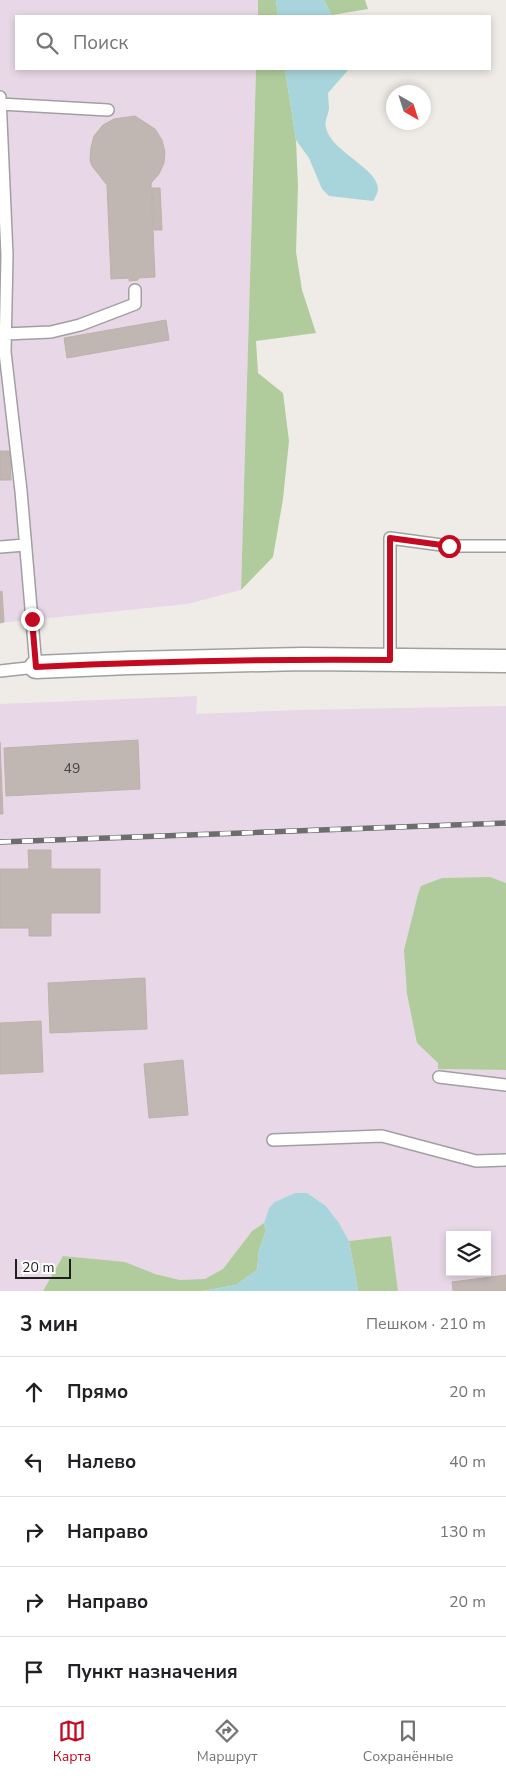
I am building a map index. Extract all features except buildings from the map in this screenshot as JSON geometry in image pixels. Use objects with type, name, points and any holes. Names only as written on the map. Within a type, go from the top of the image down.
[{"type":"street","points":[[36,667],[139,662],[303,659],[506,661]]},
{"type":"lane","points":[[0,97],[7,255],[2,321],[5,334],[5,352],[26,545],[36,667],[0,671]]},
{"type":"lane","points":[[0,104],[108,110]]},
{"type":"lane","points":[[5,334],[51,332],[80,325],[134,304],[135,290]]},
{"type":"lane","points":[[390,660],[390,538],[449,546],[506,546]]},
{"type":"lane","points":[[0,547],[26,545]]},
{"type":"lane","points":[[439,1077],[506,1085]]},
{"type":"lane","points":[[272,1140],[382,1136],[476,1162],[506,1160]]},
{"type":"shaded area","points":[[0,0],[258,0],[258,15],[15,15],[15,70],[256,70],[241,590],[187,604],[0,623]]},
{"type":"shaded area","points":[[197,696],[196,714],[506,706],[506,1049],[438,1069],[506,1070],[506,1291],[398,1291],[391,1236],[349,1241],[339,1223],[326,1206],[307,1193],[295,1193],[269,1208],[264,1223],[252,1231],[223,1269],[205,1280],[180,1280],[91,1259],[63,1256],[43,1291],[0,1291],[0,704]]},
{"type":"green space","points":[[258,0],[276,0],[278,15],[258,15]]},
{"type":"green space","points":[[324,0],[365,0],[368,9],[332,15]]},
{"type":"green space","points":[[256,70],[285,70],[296,140],[298,186],[296,252],[302,290],[316,333],[256,341],[258,373],[283,393],[289,441],[283,499],[273,557],[241,590]]},
{"type":"green space","points":[[490,877],[506,883],[506,1070],[438,1069],[438,1063],[417,1043],[407,994],[404,950],[418,894],[421,886],[442,878]]},
{"type":"green space","points":[[264,1223],[266,1231],[259,1250],[257,1270],[236,1285],[203,1291],[43,1291],[63,1256],[125,1262],[155,1274],[180,1280],[205,1279],[223,1269],[252,1231]]},
{"type":"green space","points":[[391,1236],[398,1291],[358,1291],[349,1241]]},
{"type":"water","points":[[276,0],[324,0],[332,15],[278,15]]},
{"type":"water","points":[[285,70],[348,70],[328,93],[329,109],[326,128],[330,137],[337,145],[364,167],[376,182],[378,190],[373,201],[329,196],[322,189],[309,158],[296,140]]},
{"type":"water","points":[[295,1193],[307,1193],[326,1206],[339,1223],[349,1241],[358,1291],[203,1291],[236,1285],[257,1270],[259,1250],[266,1231],[264,1223],[269,1208],[275,1202]]},
{"type":"railway","points":[[0,842],[506,823]]},
{"type":"route","points":[[32,619],[36,667],[303,659],[390,660],[390,538],[449,546]]}]
